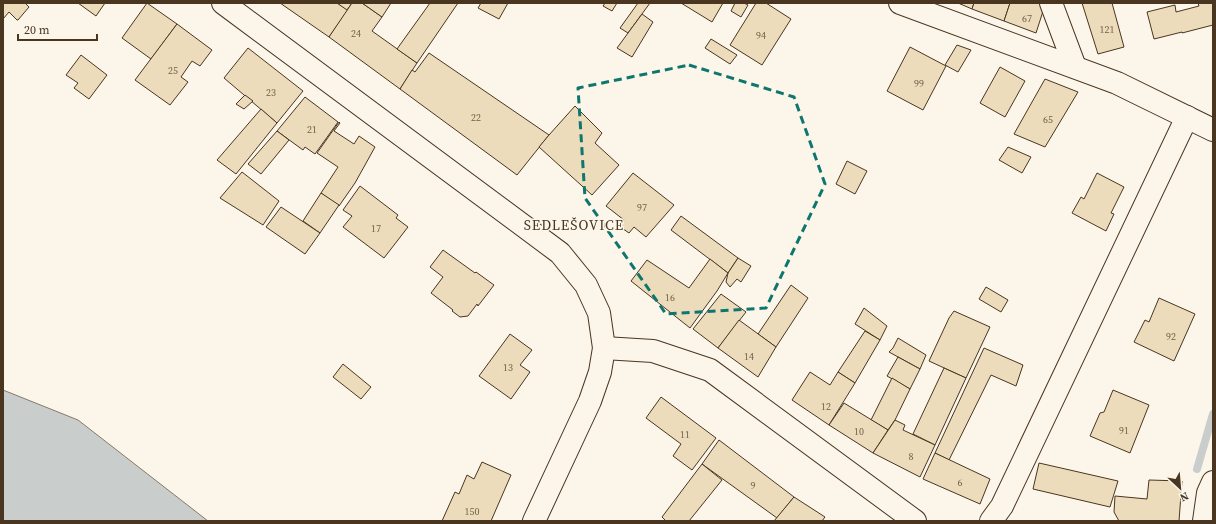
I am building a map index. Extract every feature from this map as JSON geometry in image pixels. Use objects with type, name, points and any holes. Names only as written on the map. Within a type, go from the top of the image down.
[{"type":"street","points":[[223,3],[560,253],[586,285],[599,313],[604,348],[600,372],[590,400],[534,521]]},
{"type":"street","points":[[900,3],[1117,83],[1213,130]]},
{"type":"street","points":[[1051,3],[1076,68]]},
{"type":"street","points":[[991,521],[1002,506],[1187,118]]},
{"type":"street","points":[[604,348],[653,352],[710,370],[914,521]]},
{"type":"street","points":[[1204,521],[1208,493],[1213,482]]},
{"type":"highlighted area","points":[[689,65],[794,97],[825,184],[766,308],[666,314],[585,198],[578,88]]},
{"type":"shaded area","points":[[3,390],[78,420],[208,521],[3,521]]},
{"type":"building","points":[[3,3],[25,3],[29,7],[18,20],[9,12],[3,19]]},
{"type":"building","points":[[78,3],[105,3],[96,16]]},
{"type":"building","points":[[147,3],[177,24],[151,59],[122,38]]},
{"type":"building","points":[[280,3],[337,3],[348,10],[329,37]]},
{"type":"building","points":[[337,3],[352,3],[347,10]]},
{"type":"building","points":[[352,3],[362,3],[382,17],[372,31],[417,63],[400,89],[329,37]]},
{"type":"building","points":[[362,3],[391,3],[382,17]]},
{"type":"building","points":[[430,3],[458,3],[417,63],[397,49]]},
{"type":"building","points":[[481,3],[508,3],[499,19],[478,8]]},
{"type":"building","points":[[605,3],[617,3],[612,11],[603,6]]},
{"type":"building","points":[[638,3],[650,3],[628,33],[620,28]]},
{"type":"building","points":[[681,3],[723,3],[712,22]]},
{"type":"building","points":[[735,3],[744,3],[748,5],[741,17],[731,11]]},
{"type":"building","points":[[756,3],[766,3],[791,19],[762,65],[730,45]]},
{"type":"building","points":[[958,3],[974,3],[972,9]]},
{"type":"building","points":[[974,3],[1010,3],[1004,21],[972,9]]},
{"type":"building","points":[[1010,3],[1042,3],[1045,5],[1036,33],[1004,21]]},
{"type":"building","points":[[1082,3],[1112,3],[1124,47],[1098,54]]},
{"type":"building","points":[[1198,3],[1213,3],[1213,25],[1154,39],[1147,12],[1175,5],[1176,12],[1199,6]]},
{"type":"building","points":[[642,14],[653,22],[632,57],[617,48]]},
{"type":"building","points":[[177,24],[212,50],[200,66],[192,61],[181,77],[188,82],[170,105],[135,80]]},
{"type":"building","points":[[711,39],[737,55],[730,64],[705,48]]},
{"type":"building","points":[[957,45],[971,50],[958,72],[945,65]]},
{"type":"building","points":[[910,47],[946,66],[923,110],[887,91]]},
{"type":"building","points":[[248,48],[303,91],[277,123],[224,78]]},
{"type":"building","points":[[429,53],[549,135],[517,175],[400,89],[412,70],[415,72]]},
{"type":"building","points":[[81,55],[107,75],[89,99],[74,88],[78,83],[66,75]]},
{"type":"building","points":[[1000,67],[1025,81],[1005,117],[980,103]]},
{"type":"building","points":[[1045,79],[1078,92],[1045,147],[1014,134]]},
{"type":"building","points":[[245,95],[253,101],[244,109],[236,104]]},
{"type":"building","points":[[305,97],[338,122],[315,154],[305,147],[303,150],[277,131]]},
{"type":"building","points":[[575,106],[602,133],[595,143],[619,165],[592,195],[539,147]]},
{"type":"building","points":[[261,109],[277,123],[236,174],[217,160]]},
{"type":"building","points":[[339,122],[340,123],[334,131],[354,144],[359,136],[375,147],[355,183],[339,206],[321,193],[338,167],[317,153]]},
{"type":"building","points":[[277,131],[289,140],[261,174],[248,164]]},
{"type":"building","points":[[1008,147],[1031,157],[1022,173],[999,160]]},
{"type":"building","points":[[847,161],[867,171],[855,194],[836,184]]},
{"type":"building","points":[[242,172],[279,201],[263,225],[220,198]]},
{"type":"building","points":[[633,173],[674,205],[646,237],[634,227],[629,233],[619,226],[624,220],[606,206]]},
{"type":"building","points":[[1097,173],[1124,187],[1111,213],[1114,214],[1106,231],[1072,213],[1081,197],[1084,199]]},
{"type":"building","points":[[360,186],[398,215],[396,218],[408,227],[384,258],[343,227],[352,216],[343,210]]},
{"type":"building","points":[[321,193],[339,205],[320,233],[303,221]]},
{"type":"building","points":[[281,207],[320,233],[305,254],[266,227]]},
{"type":"building","points":[[681,216],[738,258],[728,273],[671,230]]},
{"type":"building","points":[[443,250],[494,285],[478,306],[477,304],[468,316],[460,317],[431,293],[443,277],[430,267]]},
{"type":"building","points":[[738,258],[751,266],[741,282],[737,279],[730,287],[726,282],[728,273]]},
{"type":"building","points":[[710,259],[728,273],[690,328],[631,281],[647,260],[689,288]]},
{"type":"building","points":[[791,285],[808,298],[776,347],[758,334]]},
{"type":"building","points":[[986,287],[1008,300],[1001,312],[979,299]]},
{"type":"building","points":[[721,294],[746,312],[718,348],[693,329]]},
{"type":"building","points":[[1159,298],[1195,314],[1174,361],[1134,342],[1145,320],[1149,322]]},
{"type":"building","points":[[864,308],[887,326],[880,340],[855,324]]},
{"type":"building","points":[[954,311],[990,327],[966,378],[929,361],[949,318]]},
{"type":"building","points":[[739,320],[776,347],[758,377],[718,348]]},
{"type":"building","points":[[865,331],[880,340],[855,383],[838,372]]},
{"type":"building","points":[[510,334],[532,350],[520,365],[530,372],[511,399],[479,376]]},
{"type":"building","points":[[898,338],[926,355],[920,369],[889,352],[893,348]]},
{"type":"building","points":[[984,348],[1023,365],[1016,386],[991,375],[949,460],[935,453]]},
{"type":"building","points":[[898,357],[920,369],[910,389],[887,376]]},
{"type":"building","points":[[343,364],[371,387],[361,399],[333,377]]},
{"type":"building","points":[[944,368],[966,378],[935,445],[913,434]]},
{"type":"building","points":[[810,372],[830,385],[838,372],[855,383],[829,425],[792,400]]},
{"type":"building","points":[[892,378],[910,389],[895,420],[888,430],[871,420]]},
{"type":"building","points":[[1113,390],[1149,405],[1130,453],[1090,436],[1100,413],[1104,412]]},
{"type":"building","points":[[661,397],[716,438],[692,470],[673,456],[681,444],[646,418]]},
{"type":"building","points":[[844,403],[888,430],[873,453],[829,425]]},
{"type":"building","points":[[895,420],[905,425],[903,430],[935,445],[920,477],[873,453]]},
{"type":"building","points":[[719,440],[794,497],[777,518],[702,464]]},
{"type":"building","points":[[935,453],[990,479],[980,504],[923,479]]},
{"type":"building","points":[[482,462],[511,475],[491,521],[442,521],[455,492],[459,494],[467,475],[474,479]]},
{"type":"building","points":[[1039,463],[1118,481],[1110,507],[1033,489]]},
{"type":"building","points":[[702,464],[722,480],[689,521],[666,521],[662,517]]},
{"type":"building","points":[[1149,480],[1182,481],[1179,521],[1119,521],[1114,512],[1115,496],[1147,499]]},
{"type":"building","points":[[794,497],[825,517],[822,521],[774,521]]},
{"type":"waterway","points":[[1197,469],[1213,414]]},
{"type":"district","name":"SEDLEŠOVICE","points":[[574,225]]}]
